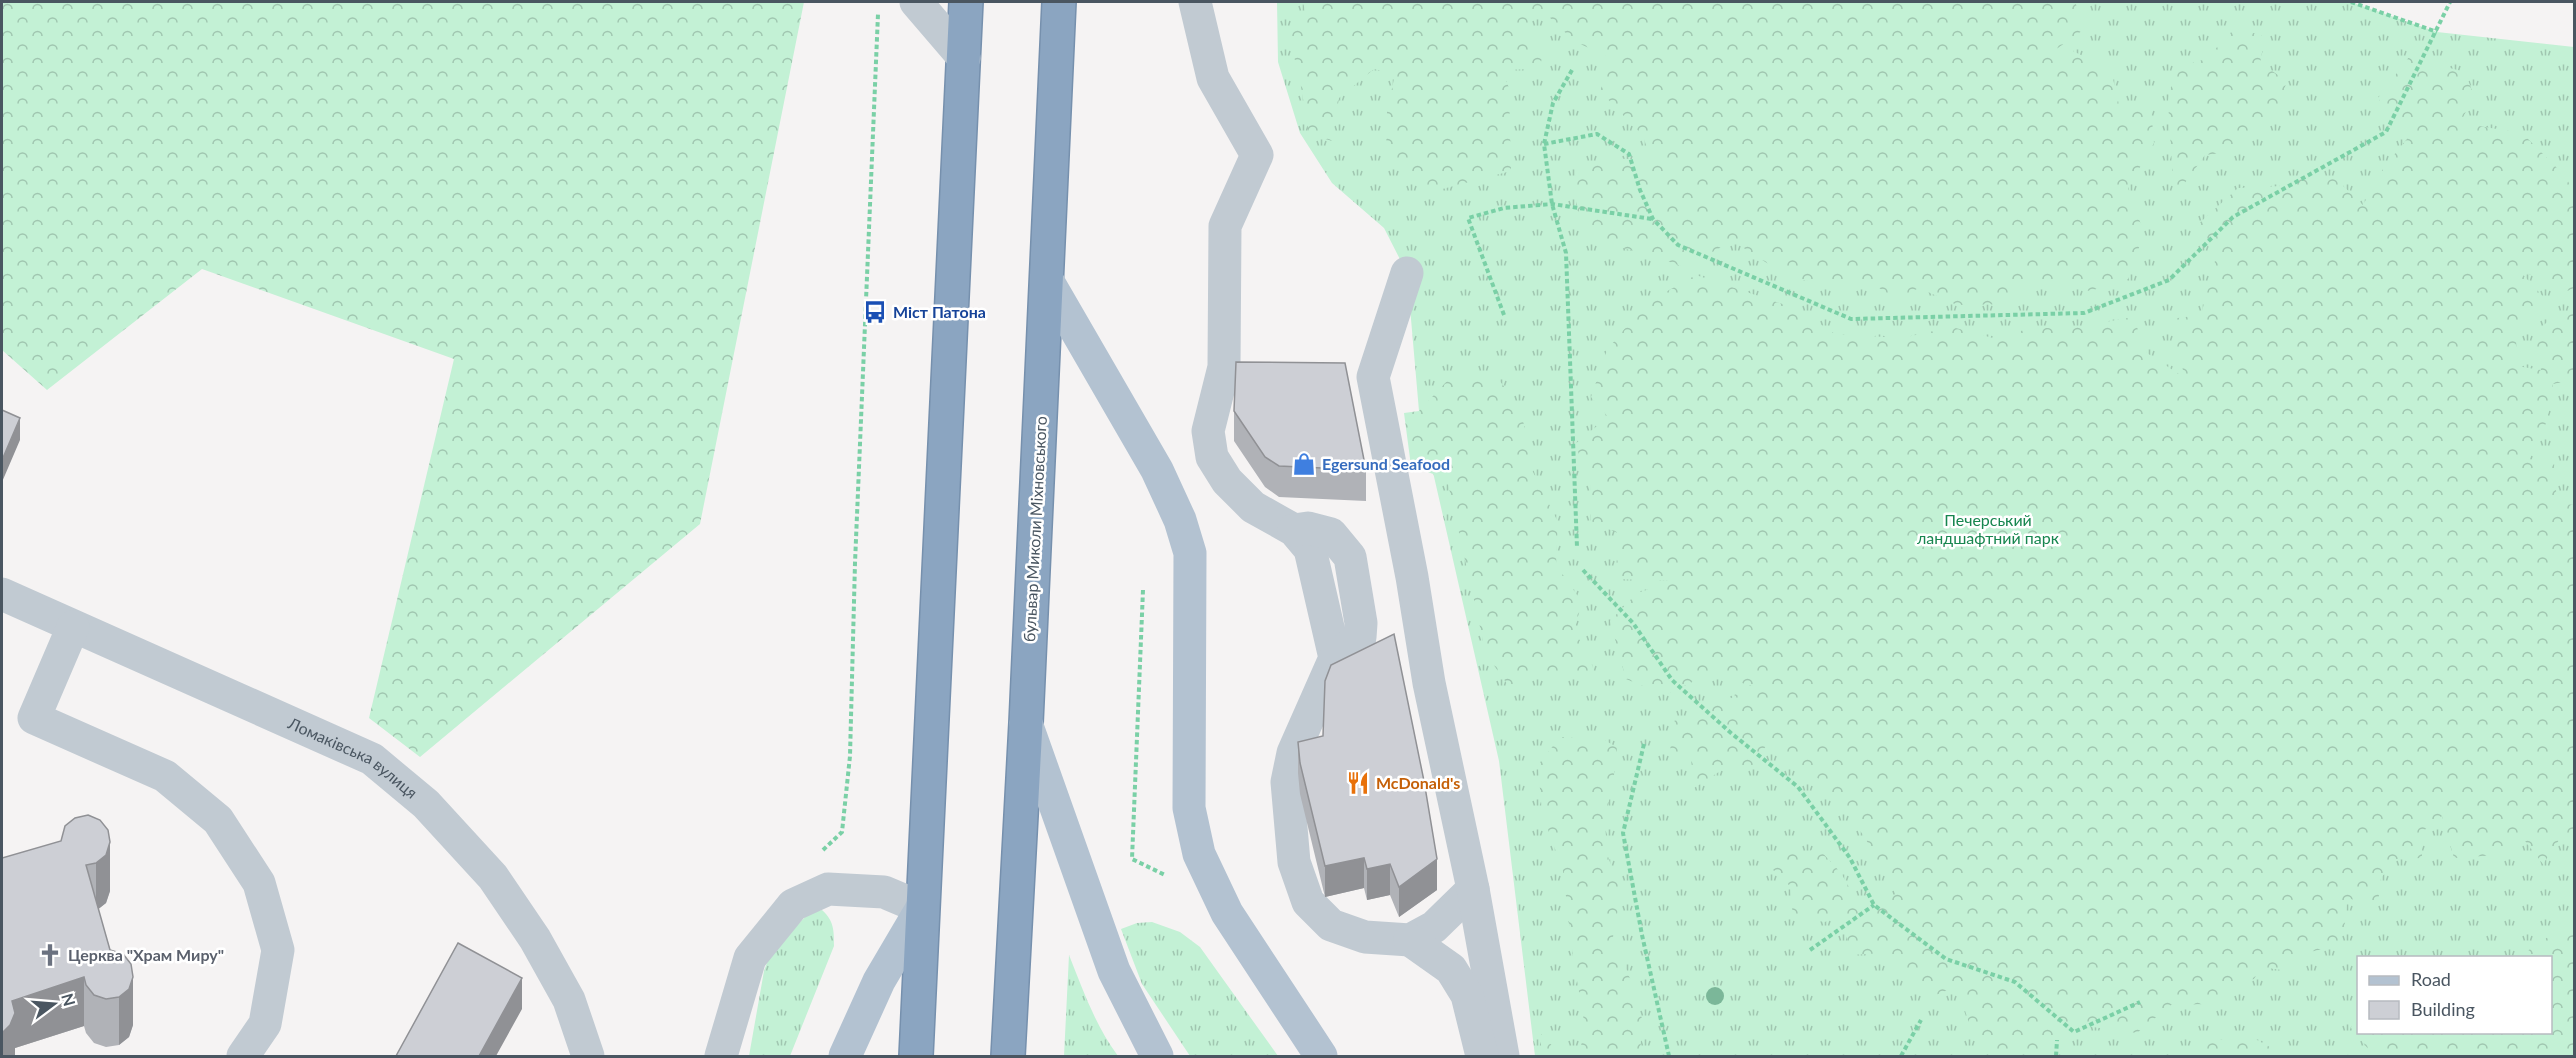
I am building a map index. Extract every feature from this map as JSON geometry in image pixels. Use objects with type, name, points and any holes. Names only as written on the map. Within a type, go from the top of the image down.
[{"type":"highway","points":[[916,1056],[950,287],[966,2]]},
{"type":"highway","name":"бульвар Миколи Міхновського","points":[[1008,1056],[1026,723],[1059,2]]},
{"type":"main road","points":[[1047,280],[1157,470],[1180,520],[1190,553],[1189,808],[1199,854],[1227,913],[1320,1056]]},
{"type":"main road","points":[[1026,723],[1114,971],[1157,1056]]},
{"type":"main road","points":[[845,1056],[879,981],[922,908]]},
{"type":"street","points":[[916,2],[964,57]]},
{"type":"street","points":[[1195,2],[1213,78],[1257,155],[1224,226],[1239,369],[1208,431],[1212,457],[1227,482],[1253,507],[1294,530],[1308,528],[1331,534],[1350,557],[1361,623],[1360,637],[1335,658],[1293,753],[1287,782],[1294,862],[1308,903],[1331,926],[1365,937],[1410,940],[1451,969],[1467,995],[1482,1056]]},
{"type":"street","points":[[1407,273],[1373,377],[1412,577],[1429,683],[1473,889],[1503,1056]]},
{"type":"street","points":[[1341,375],[1373,377]]},
{"type":"street","name":"Ломаківська вулиця","points":[[2,594],[372,759],[426,804],[493,877],[535,939],[569,1000],[588,1056]]},
{"type":"street","points":[[73,627],[34,718],[165,776],[218,820],[259,883],[278,950],[265,1024],[243,1056]]},
{"type":"street","points":[[722,1056],[750,958],[793,905],[828,889],[884,892],[922,908]]},
{"type":"street","points":[[1410,940],[1434,927],[1473,889]]},
{"type":"path","points":[[2351,2],[2437,32]]},
{"type":"path","points":[[1544,144],[1597,134],[1629,154],[1640,190],[1653,219],[1678,245],[1851,319],[2084,313],[2169,280],[2233,217],[2386,132],[2450,2]]},
{"type":"path","points":[[850,756],[855,574],[879,10]]},
{"type":"path","points":[[1572,70],[1553,103],[1544,144],[1552,204],[1566,253],[1577,548]]},
{"type":"path","points":[[1504,315],[1468,218],[1504,208],[1552,204],[1653,219]]},
{"type":"path","points":[[1583,570],[1633,624],[1672,680],[1731,733],[1798,787],[1850,858],[1874,905],[1946,959],[2015,982],[2074,1032],[2140,1002]]},
{"type":"path","points":[[1143,590],[1132,859],[1168,877]]},
{"type":"path","points":[[1644,744],[1623,833],[1642,935],[1669,1056]]},
{"type":"path","points":[[1810,950],[1874,905]]},
{"type":"path","points":[[1901,1056],[1921,1020]]},
{"type":"path","points":[[2056,1056],[2058,1040]]},
{"type":"green space","points":[[2,2],[804,2],[700,524],[420,757],[369,718],[454,359],[202,269],[47,390],[2,350]]},
{"type":"green space","name":"Печерський ландшафтний парк","points":[[1277,2],[2351,2],[2437,32],[2574,47],[2574,1056],[1535,1056],[1499,761],[1419,411],[1407,273],[1384,228],[1332,183],[1300,133],[1278,62]]},
{"type":"green space","points":[[1303,2],[2075,2],[2086,28],[2055,50],[2073,51],[2111,70],[2119,105],[2151,109],[2154,143],[2128,188],[2144,233],[2128,279],[2090,291],[2032,279],[2011,304],[1957,305],[1919,288],[1896,299],[1870,282],[1832,285],[1790,278],[1733,241],[1684,267],[1650,255],[1606,244],[1577,210],[1575,168],[1606,158],[1651,160],[1643,136],[1600,91],[1612,59],[1574,41],[1543,11],[1522,28],[1544,51],[1539,69],[1502,70],[1509,88],[1511,171],[1431,192],[1386,158],[1387,112],[1395,74],[1374,69],[1339,98],[1332,141],[1309,134],[1299,75],[1287,31],[1307,21]]},
{"type":"green space","points":[[2236,27],[2265,37],[2260,63],[2287,81],[2275,116],[2237,151],[2205,155],[2174,198],[2168,101],[2175,68],[2206,59]]},
{"type":"green space","points":[[2409,57],[2465,72],[2474,96],[2460,123],[2522,133],[2566,177],[2574,194],[2574,288],[2565,292],[2517,268],[2546,300],[2516,337],[2517,366],[2541,370],[2534,334],[2558,312],[2574,313],[2574,380],[2553,384],[2547,421],[2529,459],[2554,463],[2557,503],[2574,505],[2574,834],[2563,834],[2543,864],[2522,837],[2497,855],[2454,858],[2442,816],[2422,832],[2422,858],[2396,859],[2381,878],[2377,911],[2347,897],[2346,918],[2340,945],[2301,954],[2288,971],[2261,967],[2254,979],[2230,984],[2208,1004],[2171,1005],[2137,1033],[2085,1026],[2056,1036],[2042,1054],[2011,1052],[2002,1056],[1990,1056],[1971,1029],[1957,986],[1936,995],[1887,953],[1849,955],[1844,911],[1825,922],[1793,917],[1790,886],[1771,868],[1790,836],[1803,855],[1817,847],[1841,873],[1858,903],[1896,894],[1864,836],[1822,781],[1766,746],[1747,773],[1725,768],[1694,788],[1691,759],[1670,751],[1674,721],[1724,702],[1753,686],[1709,674],[1665,695],[1626,679],[1610,621],[1637,593],[1675,581],[1613,579],[1622,535],[1591,521],[1590,482],[1575,444],[1608,417],[1591,397],[1607,350],[1646,303],[1696,275],[1797,309],[1835,334],[1902,338],[1952,327],[2004,341],[2028,327],[2066,329],[2133,317],[2147,353],[2185,378],[2170,319],[2201,315],[2216,257],[2195,227],[2238,188],[2281,186],[2304,174],[2336,179],[2363,205],[2384,167],[2407,139],[2378,98]]},
{"type":"green space","points":[[1495,375],[1521,408],[1531,468],[1558,522],[1556,565],[1582,602],[1574,631],[1589,655],[1595,675],[1534,673],[1510,688],[1486,654],[1447,479],[1411,466],[1404,413],[1419,411],[1447,381]]},
{"type":"green space","points":[[1560,737],[1604,740],[1617,747],[1605,821],[1607,854],[1621,892],[1613,937],[1631,981],[1642,1019],[1640,1056],[1580,1056],[1584,1021],[1573,957],[1563,871],[1542,813],[1538,765]]},
{"type":"green space","points":[[822,910],[832,926],[834,946],[790,1056],[749,1056],[764,971],[771,952],[810,912]]},
{"type":"green space","points":[[2574,920],[2574,1056],[2374,1056],[2351,1028],[2357,990],[2357,1034],[2552,1034],[2552,956],[2523,956],[2531,948]]},
{"type":"green space","points":[[1152,922],[1180,932],[1200,947],[1278,1056],[1190,1056],[1142,984],[1121,929],[1137,923]]},
{"type":"green space","points":[[1069,955],[1096,1020],[1118,1056],[1064,1056]]},
{"type":"green space","points":[[1540,1033],[1562,1056],[1542,1056]]},
{"type":"green space","points":[[2248,1035],[2279,1052],[2318,1048],[2356,1056],[2179,1056],[2206,1042]]},
{"type":"building","name":"Egersund Seafood","points":[[1236,362],[1345,363],[1366,470],[1279,466],[1265,457],[1234,411]]},
{"type":"building","points":[[2,410],[20,418],[2,460]]},
{"type":"building","name":"McDonald's","points":[[1394,634],[1424,781],[1437,859],[1399,887],[1390,864],[1367,869],[1364,858],[1325,866],[1300,763],[1298,742],[1323,736],[1325,681],[1331,665]]},
{"type":"building","name":"Церква \"Храм Миру\"","points":[[88,815],[100,820],[108,830],[110,842],[106,855],[96,863],[86,865],[110,950],[123,954],[131,964],[133,977],[129,989],[119,997],[106,999],[94,995],[86,985],[84,977],[12,1001],[15,1013],[10,1025],[2,1033],[2,858],[61,841],[65,826],[75,818]]},
{"type":"building","points":[[458,943],[522,978],[479,1056],[396,1056]]},
{"type":"place","name":"Міст Патона","points":[[875,312]]},
{"type":"place","name":"Egersund Seafood","points":[[1304,464]]},
{"type":"place","name":"McDonald's","points":[[1358,783]]},
{"type":"place","name":"Церква \"Храм Миру\"","points":[[50,955]]}]
